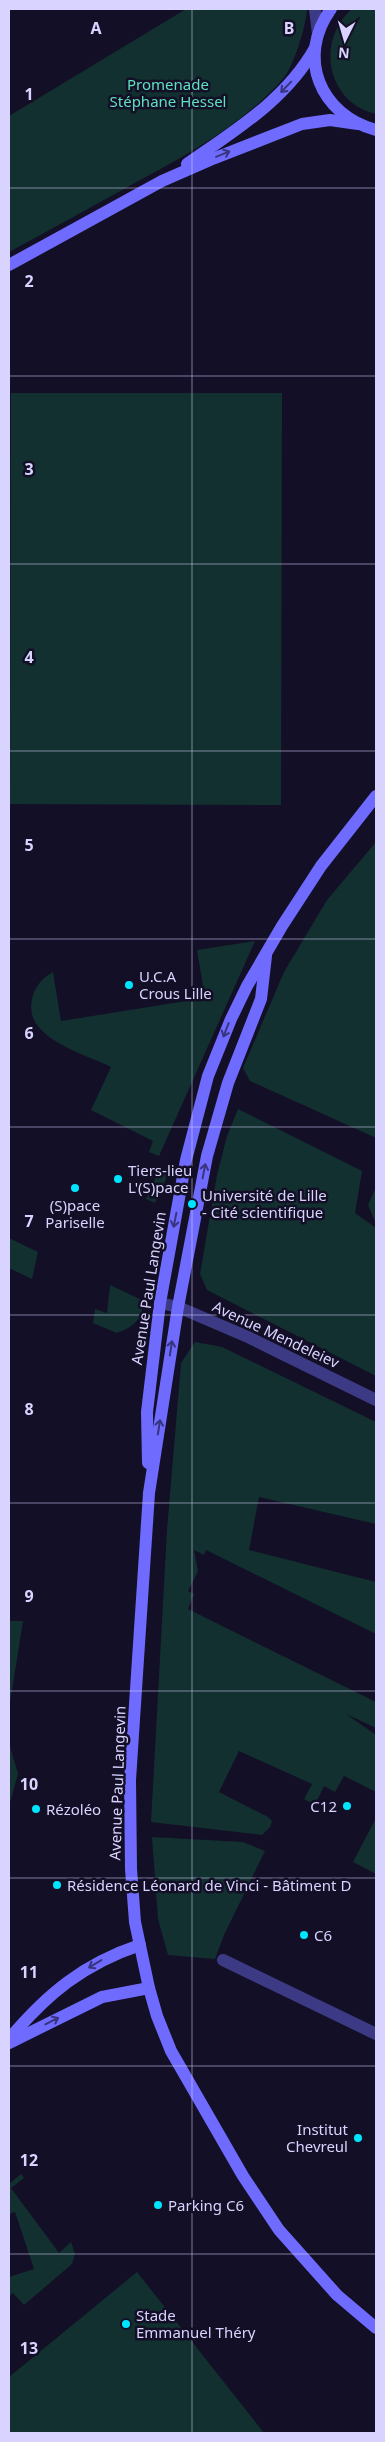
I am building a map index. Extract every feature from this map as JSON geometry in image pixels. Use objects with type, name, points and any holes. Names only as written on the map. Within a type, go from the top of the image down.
[{"type":"street","points":[[315,9],[318,34]]},
{"type":"street","points":[[331,9],[318,34],[315,48],[316,69],[324,93],[340,113],[358,124]]},
{"type":"street","points":[[162,181],[262,110],[300,71],[315,48]]},
{"type":"street","points":[[9,265],[162,181],[302,124],[330,120],[358,124],[376,130]]},
{"type":"street","name":"Avenue Paul Langevin","points":[[150,1492],[146,1412],[160,1303],[186,1160],[202,1097],[230,1019],[247,986],[308,885],[345,833],[376,796]]},
{"type":"street","name":"Avenue Paul Langevin","points":[[266,956],[261,998],[228,1083],[213,1132],[178,1307],[150,1492],[130,1780],[131,1869],[140,1945],[148,1988],[171,2051],[206,2114],[262,2205],[280,2230],[337,2295],[376,2328]]},
{"type":"street","name":"Avenue Mendeleiev","points":[[160,1303],[178,1307],[248,1338],[376,1400]]},
{"type":"street","points":[[9,2041],[42,2002],[78,1974],[108,1956],[140,1945]]},
{"type":"street","points":[[223,1960],[376,2034]]},
{"type":"street","points":[[9,2041],[102,1996],[148,1988]]},
{"type":"green space","name":"Promenade Stéphane Hessel","points":[[186,9],[307,9],[299,46],[291,66],[282,80],[249,111],[192,151],[9,252],[9,116]]},
{"type":"green space","points":[[352,9],[376,9],[376,114],[359,108],[346,97],[337,84],[332,69],[330,53],[333,37],[340,22]]},
{"type":"green space","points":[[11,393],[282,393],[281,805],[10,804]]},
{"type":"green space","points":[[376,842],[376,1138],[250,1081],[243,1068],[284,972],[327,900]]},
{"type":"green space","points":[[255,941],[159,1156],[149,1152],[153,1141],[91,1110],[111,1067],[58,1043],[37,1025],[32,1013],[32,999],[37,987],[42,980],[53,972],[61,1021],[205,998],[197,950]]},
{"type":"green space","points":[[238,1109],[362,1171],[355,1213],[376,1228],[376,1376],[207,1290],[200,1274],[217,1175],[227,1136]]},
{"type":"green space","points":[[160,1168],[169,1173],[155,1203],[146,1199]]},
{"type":"green space","points":[[376,1187],[376,1224],[368,1205]]},
{"type":"green space","points":[[9,1238],[38,1252],[32,1279],[9,1268]]},
{"type":"green space","points":[[110,1285],[144,1301],[143,1308],[136,1322],[117,1333],[93,1323],[95,1309],[107,1313]]},
{"type":"green space","points":[[195,1342],[222,1347],[376,1422],[376,1524],[259,1497],[249,1550],[376,1582],[376,1634],[206,1550],[204,1555],[194,1550],[198,1571],[188,1591],[194,1594],[188,1609],[376,1702],[376,1728],[346,1714],[376,1735],[376,1792],[344,1776],[335,1792],[324,1786],[315,1805],[304,1799],[312,1784],[239,1751],[219,1792],[268,1817],[272,1821],[270,1827],[262,1835],[151,1822],[167,1530],[181,1363]]},
{"type":"green space","points":[[9,1621],[23,1621],[9,1709]]},
{"type":"green space","points":[[9,1743],[18,1774],[9,1806]]},
{"type":"green space","points":[[376,1818],[376,1874],[353,1862]]},
{"type":"green space","points":[[152,1837],[243,1842],[265,1851],[224,1935],[215,1959],[168,1955],[158,1919]]},
{"type":"green space","points":[[21,2174],[24,2178],[11,2188],[59,2253],[71,2242],[75,2254],[72,2264],[24,2305],[13,2293],[9,2296],[9,2277],[34,2269],[15,2212],[9,2214],[9,2184]]},
{"type":"green space","name":"Stade Emmanuel Théry","points":[[137,2272],[264,2433],[9,2433],[9,2377]]},
{"type":"place","name":"U.C.A Crous Lille","points":[[129,985]]},
{"type":"place","name":"Tiers-lieu L'(S)pace","points":[[118,1179]]},
{"type":"place","name":"(S)pace Pariselle","points":[[75,1188]]},
{"type":"place","name":"Université de Lille ‐ Cité scientifique","points":[[192,1204]]},
{"type":"place","name":"C12","points":[[347,1806]]},
{"type":"place","name":"Rézoléo","points":[[36,1809]]},
{"type":"place","name":"Résidence Léonard de Vinci - Bâtiment D","points":[[57,1885]]},
{"type":"place","name":"C6","points":[[304,1935]]},
{"type":"place","name":"Institut Chevreul","points":[[358,2138]]},
{"type":"place","name":"Parking C6","points":[[158,2205]]},
{"type":"place","name":"Stade Emmanuel Théry","points":[[126,2324]]}]
